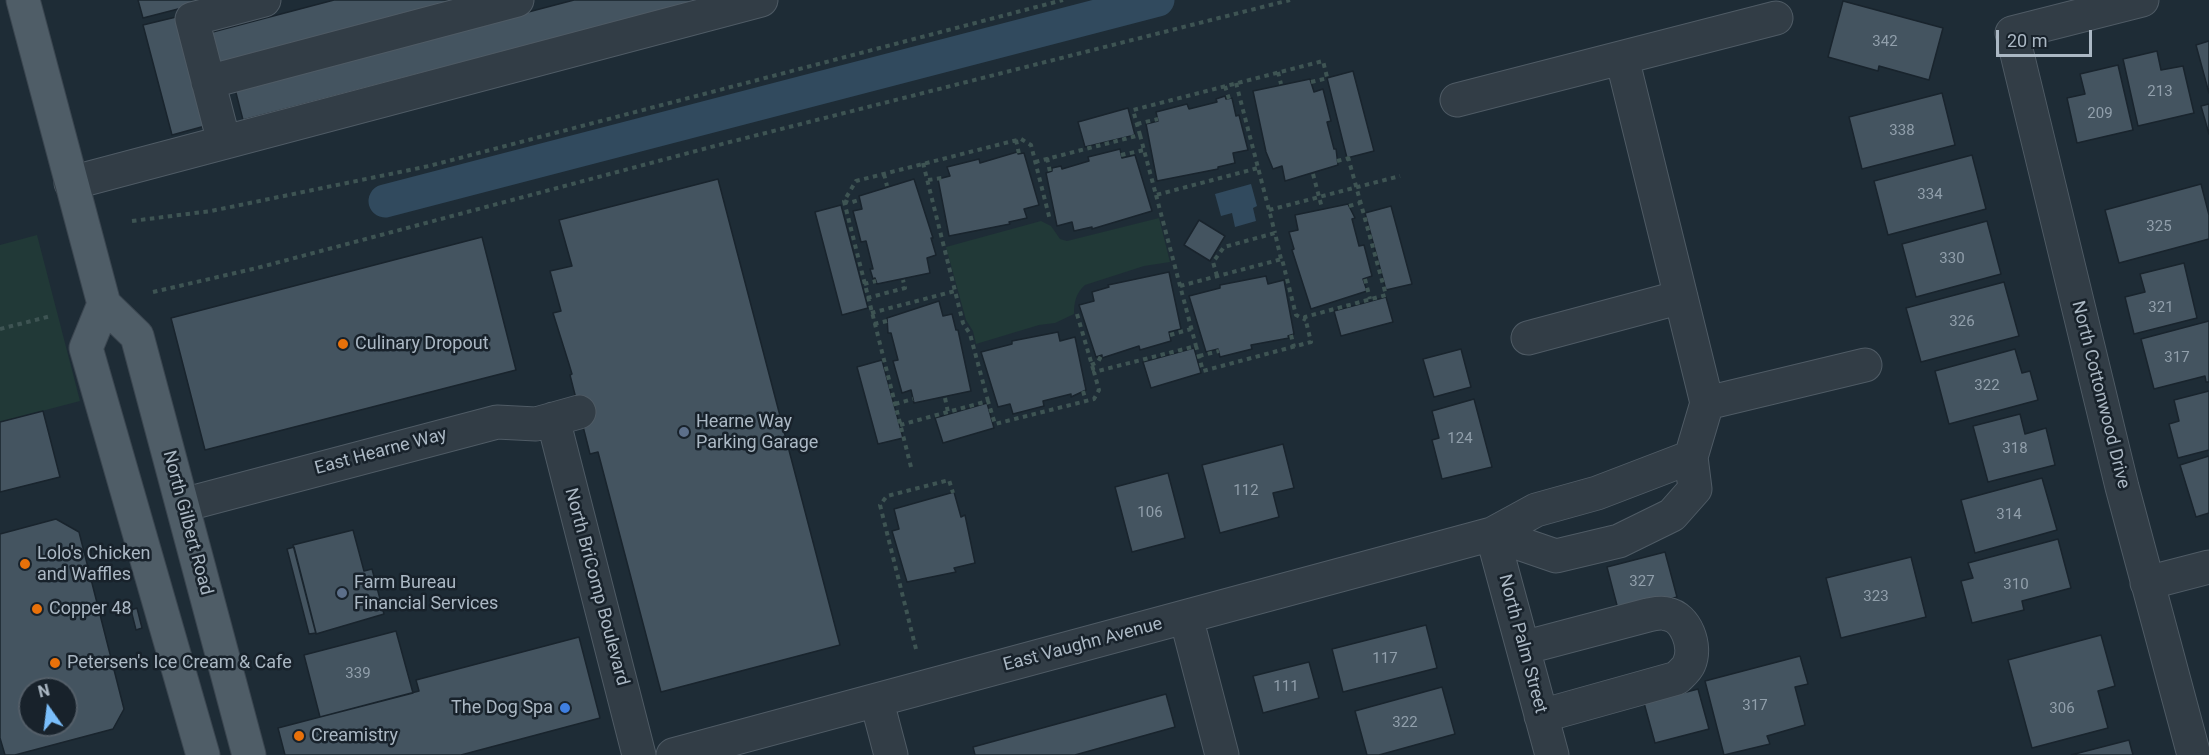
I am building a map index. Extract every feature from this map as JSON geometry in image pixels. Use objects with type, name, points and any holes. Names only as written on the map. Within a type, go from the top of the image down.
[{"type":"main road","points":[[23,0],[104,304],[86,348],[203,755]]},
{"type":"main road","name":"North Gilbert Road","points":[[104,304],[137,336],[249,755]]},
{"type":"street","points":[[224,142],[192,19],[264,0]]},
{"type":"street","points":[[208,82],[517,0]]},
{"type":"street","points":[[71,183],[761,0]]},
{"type":"street","name":"North Cottonwood Drive","points":[[2142,0],[2012,33],[2147,583],[2194,755]]},
{"type":"street","points":[[1457,100],[1776,18]]},
{"type":"street","points":[[1492,534],[1556,556],[1619,541],[1672,514],[1695,489],[1691,457],[1707,403],[1622,58]]},
{"type":"street","points":[[1528,338],[1681,297]]},
{"type":"street","points":[[1707,403],[1865,365]]},
{"type":"street","name":"East Hearne Way","points":[[183,505],[497,422],[536,424],[566,416]]},
{"type":"street","name":"North BriComp Boulevard","points":[[566,416],[639,755]]},
{"type":"street","name":"East Vaughn Avenue","points":[[673,755],[877,702],[1492,534],[1536,510],[1597,493],[1691,457]]},
{"type":"street","name":"North Palm Street","points":[[1492,534],[1552,755]]},
{"type":"street","points":[[2147,583],[2209,567]]},
{"type":"street","points":[[1523,648],[1637,618],[1666,613],[1679,619],[1688,634],[1692,655],[1689,666],[1677,678],[1541,716]]},
{"type":"street","points":[[1186,617],[1222,755]]},
{"type":"street","points":[[877,702],[891,755]]},
{"type":"path","points":[[132,221],[211,211],[429,166],[1063,0]]},
{"type":"path","points":[[153,292],[257,268],[726,143],[1290,0]]},
{"type":"path","points":[[1311,82],[1328,78],[1323,61],[1133,110],[1203,371],[1311,342],[1305,317],[1340,304],[1386,295],[1348,158],[1337,161]]},
{"type":"path","points":[[1278,72],[1281,84]]},
{"type":"path","points":[[1236,83],[1296,315],[1306,320]]},
{"type":"path","points":[[1225,86],[1229,99]]},
{"type":"path","points":[[1137,124],[1158,119]]},
{"type":"path","points":[[1035,162],[1140,135]]},
{"type":"path","points":[[911,467],[844,201],[856,181],[1021,138],[1031,145],[1048,200],[1050,220]]},
{"type":"path","points":[[1016,140],[1019,154]]},
{"type":"path","points":[[1121,156],[1144,150]]},
{"type":"path","points":[[1047,158],[1050,172]]},
{"type":"path","points":[[923,164],[955,291],[985,380],[995,424],[1094,399],[1099,390],[1077,314]]},
{"type":"path","points":[[1156,195],[1258,168]]},
{"type":"path","points":[[1032,176],[1038,173]]},
{"type":"path","points":[[884,174],[887,186]]},
{"type":"path","points":[[1313,174],[1322,207]]},
{"type":"path","points":[[1269,210],[1400,176]]},
{"type":"path","points":[[928,180],[942,178]]},
{"type":"path","points":[[1145,182],[1152,180]]},
{"type":"path","points":[[844,201],[849,203],[860,200]]},
{"type":"path","points":[[1349,206],[1360,203]]},
{"type":"path","points":[[1217,276],[1213,262],[1224,247],[1275,233]]},
{"type":"path","points":[[1180,286],[1281,259]]},
{"type":"path","points":[[1365,279],[1370,299]]},
{"type":"path","points":[[867,298],[905,288],[903,280]]},
{"type":"path","points":[[864,284],[876,281]]},
{"type":"path","points":[[871,313],[955,291]]},
{"type":"path","points":[[0,329],[51,316]]},
{"type":"path","points":[[874,324],[887,321]]},
{"type":"path","points":[[1170,334],[1192,326]]},
{"type":"path","points":[[1291,335],[1294,347]]},
{"type":"path","points":[[1094,372],[1196,346]]},
{"type":"path","points":[[1199,356],[1219,351]]},
{"type":"path","points":[[1082,363],[1098,362],[1101,356]]},
{"type":"path","points":[[1083,391],[1086,401]]},
{"type":"path","points":[[945,398],[948,412]]},
{"type":"path","points":[[895,404],[913,399]]},
{"type":"path","points":[[900,425],[988,401]]},
{"type":"path","points":[[916,649],[880,505],[887,496],[949,480],[953,493]]},
{"type":"path","points":[[887,538],[893,537]]},
{"type":"green space","points":[[1159,218],[1170,262],[1144,266],[1085,285],[1076,298],[1074,314],[1055,323],[1039,325],[976,344],[973,331],[966,320],[946,247],[1041,221],[1051,226],[1060,239],[1067,241]]},
{"type":"green space","points":[[37,235],[80,401],[0,422],[0,245]]},
{"type":"water","points":[[1251,184],[1257,206],[1253,208],[1256,221],[1235,227],[1232,213],[1221,216],[1215,194]]},
{"type":"building","points":[[138,0],[213,0],[143,18]]},
{"type":"building","points":[[334,0],[458,0],[213,65],[205,34]]},
{"type":"building","points":[[574,0],[702,0],[243,120],[235,89]]},
{"type":"building","points":[[1843,1],[1943,28],[1929,80],[1879,66],[1878,71],[1828,57]]},
{"type":"building","points":[[176,17],[205,126],[172,135],[143,25]]},
{"type":"building","points":[[2209,41],[2209,93],[2196,45]]},
{"type":"building","points":[[2157,51],[2161,70],[2183,66],[2194,113],[2138,126],[2123,59]]},
{"type":"building","points":[[2118,65],[2133,130],[2077,143],[2067,98],[2085,94],[2080,74]]},
{"type":"building","points":[[1353,71],[1374,151],[1347,158],[1327,78]]},
{"type":"building","points":[[1310,79],[1314,92],[1323,89],[1331,121],[1327,122],[1334,149],[1336,149],[1338,165],[1285,181],[1282,166],[1273,169],[1266,152],[1253,91]]},
{"type":"building","points":[[1942,93],[1955,145],[1862,169],[1849,117]]},
{"type":"building","points":[[1225,96],[1226,99],[1232,98],[1248,150],[1233,153],[1235,163],[1218,167],[1218,169],[1157,181],[1146,124],[1158,121],[1156,112],[1187,104],[1189,109],[1217,102],[1216,99]]},
{"type":"building","points":[[2209,104],[2209,134],[2201,106]]},
{"type":"building","points":[[1128,108],[1135,135],[1085,147],[1078,122]]},
{"type":"building","points":[[1120,149],[1122,158],[1135,155],[1152,211],[1092,229],[1092,227],[1074,231],[1072,222],[1057,226],[1046,173],[1052,171],[1052,168],[1061,166],[1062,169],[1089,161],[1088,157]]},
{"type":"building","points":[[1017,152],[1018,154],[1024,153],[1039,205],[1024,209],[1027,218],[1009,222],[1010,224],[949,236],[938,179],[950,176],[947,167],[979,159],[980,163]]},
{"type":"building","points":[[1972,155],[1986,209],[1888,235],[1874,181]]},
{"type":"building","name":"Hearne Way Parking Garage","points":[[718,179],[840,645],[661,692],[598,452],[590,454],[570,375],[572,374],[553,313],[561,311],[550,271],[572,266],[559,220]]},
{"type":"building","points":[[914,179],[933,238],[931,238],[936,255],[927,258],[930,273],[877,284],[870,269],[873,269],[866,241],[861,242],[853,211],[862,209],[859,196]]},
{"type":"building","points":[[2201,184],[2209,215],[2209,239],[2119,263],[2105,210]]},
{"type":"building","points":[[1348,204],[1355,218],[1352,219],[1359,246],[1364,245],[1372,276],[1363,279],[1367,291],[1311,309],[1292,250],[1294,249],[1289,232],[1298,230],[1295,215]]},
{"type":"building","points":[[841,205],[868,308],[842,315],[815,212]]},
{"type":"building","points":[[1391,206],[1412,284],[1386,290],[1365,213]]},
{"type":"building","points":[[1199,220],[1225,236],[1210,261],[1184,245]]},
{"type":"building","points":[[1987,221],[2001,274],[1916,297],[1902,244]]},
{"type":"building","name":"Culinary Dropout","points":[[482,237],[516,370],[205,450],[171,318]]},
{"type":"building","points":[[2184,263],[2197,318],[2134,334],[2125,297],[2145,292],[2140,274]]},
{"type":"building","points":[[1169,272],[1181,329],[1169,332],[1171,341],[1140,350],[1139,346],[1102,358],[1102,355],[1096,357],[1079,305],[1094,301],[1092,292],[1109,287],[1108,285]]},
{"type":"building","points":[[1266,276],[1268,284],[1284,280],[1294,334],[1288,336],[1289,338],[1251,345],[1252,349],[1220,357],[1218,349],[1206,352],[1189,296],[1220,288],[1220,285]]},
{"type":"building","points":[[2004,282],[2019,336],[1921,362],[1906,308]]},
{"type":"building","points":[[1386,297],[1393,322],[1341,336],[1334,311]]},
{"type":"building","points":[[939,301],[943,316],[952,314],[956,330],[958,330],[971,391],[914,403],[911,390],[902,393],[893,361],[898,360],[891,333],[888,333],[887,318]]},
{"type":"building","points":[[2209,321],[2209,382],[2206,382],[2205,376],[2154,389],[2141,339]]},
{"type":"building","points":[[1058,332],[1060,341],[1075,337],[1086,390],[1071,397],[1071,394],[1043,401],[1044,406],[1013,414],[1010,404],[998,407],[981,352],[1012,344],[1012,341]]},
{"type":"building","points":[[1194,348],[1201,373],[1151,388],[1143,362]]},
{"type":"building","points":[[1461,349],[1471,387],[1434,397],[1423,359]]},
{"type":"building","points":[[2015,349],[2022,373],[2030,371],[2038,400],[1949,424],[1935,371]]},
{"type":"building","points":[[882,360],[903,438],[878,444],[857,367]]},
{"type":"building","points":[[2209,391],[2209,450],[2178,458],[2169,424],[2179,421],[2174,400]]},
{"type":"building","points":[[1474,399],[1492,467],[1442,479],[1432,440],[1439,438],[1432,411]]},
{"type":"building","points":[[987,403],[994,428],[943,443],[935,418]]},
{"type":"building","points":[[43,411],[60,477],[0,492],[0,422]]},
{"type":"building","points":[[2020,414],[2025,434],[2046,428],[2055,465],[1988,482],[1973,426]]},
{"type":"building","points":[[1283,444],[1294,488],[1273,493],[1279,517],[1220,533],[1202,465]]},
{"type":"building","points":[[2209,456],[2209,513],[2196,517],[2180,465]]},
{"type":"building","points":[[1168,473],[1185,538],[1132,552],[1115,487]]},
{"type":"building","points":[[2042,478],[2057,530],[1975,553],[1961,500]]},
{"type":"building","points":[[954,492],[961,517],[965,515],[975,563],[954,568],[956,572],[907,582],[892,531],[899,529],[894,509]]},
{"type":"building","points":[[56,519],[79,532],[124,709],[113,729],[15,755],[5,755],[0,738],[0,534]]},
{"type":"building","name":"Farm Bureau Financial Services","points":[[353,530],[364,571],[372,569],[384,614],[316,634],[293,545]]},
{"type":"building","points":[[2058,539],[2071,588],[2022,601],[2024,610],[1972,623],[1961,581],[1973,578],[1968,563]]},
{"type":"building","points":[[294,547],[316,633],[309,634],[287,549]]},
{"type":"building","points":[[1665,552],[1677,597],[1619,613],[1607,567]]},
{"type":"building","points":[[1911,557],[1926,617],[1841,638],[1826,578]]},
{"type":"building","points":[[137,608],[142,628],[136,630],[131,610]]},
{"type":"building","points":[[1426,625],[1437,668],[1343,692],[1332,649]]},
{"type":"building","points":[[396,631],[413,693],[320,717],[304,655]]},
{"type":"building","points":[[2101,635],[2115,686],[2098,691],[2108,728],[2032,748],[2008,660]]},
{"type":"building","points":[[579,637],[600,718],[461,755],[285,755],[278,728],[419,691],[416,680]]},
{"type":"building","points":[[1800,656],[1808,684],[1795,687],[1805,725],[1767,736],[1770,744],[1724,755],[1705,681]]},
{"type":"building","points":[[1309,662],[1319,698],[1263,713],[1253,676]]},
{"type":"building","points":[[1442,687],[1455,734],[1379,755],[1367,755],[1355,711]]},
{"type":"building","points":[[1698,689],[1709,729],[1655,743],[1644,703]]},
{"type":"building","points":[[1166,694],[1175,727],[1075,755],[975,755],[973,747]]},
{"type":"building","points":[[2129,740],[2133,755],[2071,755]]},
{"type":"waterway","points":[[385,201],[1158,0]]},
{"type":"place","name":"Culinary Dropout","points":[[343,344]]},
{"type":"place","name":"Hearne Way Parking Garage","points":[[684,432]]},
{"type":"place","name":"Lolo's Chicken and Waffles","points":[[25,564]]},
{"type":"place","name":"Farm Bureau Financial Services","points":[[342,593]]},
{"type":"place","name":"Copper 48","points":[[37,609]]},
{"type":"place","name":"Petersen's Ice Cream & Cafe","points":[[55,663]]},
{"type":"place","name":"The Dog Spa","points":[[565,708]]},
{"type":"place","name":"Creamistry","points":[[299,736]]}]
